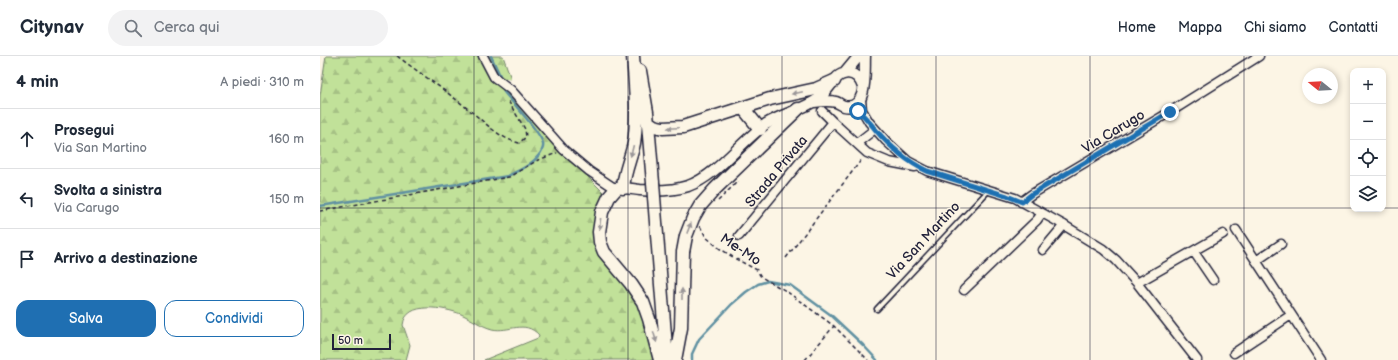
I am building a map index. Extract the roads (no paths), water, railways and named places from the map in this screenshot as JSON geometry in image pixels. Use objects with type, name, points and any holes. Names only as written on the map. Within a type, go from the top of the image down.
[{"type":"main road","points":[[633,56],[635,133],[632,151],[619,188],[609,197],[602,212],[599,232],[600,242],[604,252],[631,284],[642,302],[651,325],[660,360]]},
{"type":"main road","points":[[638,56],[648,122],[667,360]]},
{"type":"main road","points":[[648,122],[654,126],[663,128],[679,128],[773,98],[816,89],[836,80]]},
{"type":"main road","points":[[743,108],[760,129]]},
{"type":"main road","points":[[675,360],[681,328],[683,252],[686,236],[693,218],[700,206],[714,189],[798,109]]},
{"type":"street","points":[[483,56],[494,77],[511,90],[564,150],[589,171],[619,188],[644,190],[662,190],[688,186],[709,173],[760,129],[778,118],[814,102],[823,95],[859,56]]},
{"type":"street","points":[[814,102],[826,101],[848,106],[855,104],[861,99],[864,92],[864,56]]},
{"type":"street","name":"Via Carugo","points":[[1022,202],[1032,194],[1165,115],[1259,56]]},
{"type":"street","points":[[837,103],[831,94],[836,80],[851,74],[857,76],[862,82],[863,87]]},
{"type":"street","name":"Via San Martino","points":[[861,99],[865,116],[875,129],[899,154],[908,161],[922,169],[1022,202],[1103,249],[1113,257],[1137,283],[1197,360]]},
{"type":"street","name":"Via San Martino","points":[[848,106],[865,116]]},
{"type":"street","points":[[822,111],[867,153],[889,162],[922,169]]},
{"type":"street","name":"Strada Privata","points":[[739,236],[833,122]]},
{"type":"street","points":[[857,143],[875,129]]},
{"type":"street","points":[[964,290],[1037,220],[1042,213]]},
{"type":"street","points":[[1043,250],[1064,225]]},
{"type":"street","points":[[1236,230],[1321,360]]},
{"type":"street","points":[[1137,283],[1194,252],[1223,234]]},
{"type":"street","points":[[1256,261],[1281,244]]},
{"type":"street","points":[[1194,252],[1213,280]]},
{"type":"street","points":[[1234,353],[1291,315]]},
{"type":"lane","name":"Via San Martino","points":[[877,309],[989,190]]},
{"type":"waterway","points":[[491,56],[502,80]]},
{"type":"waterway","points":[[320,206],[508,176],[529,164],[536,159],[543,148],[542,140],[533,126],[504,92],[503,87]]},
{"type":"waterway","points":[[692,360],[692,354],[699,339],[732,304],[758,284],[768,281],[790,285],[831,315],[877,360]]}]
